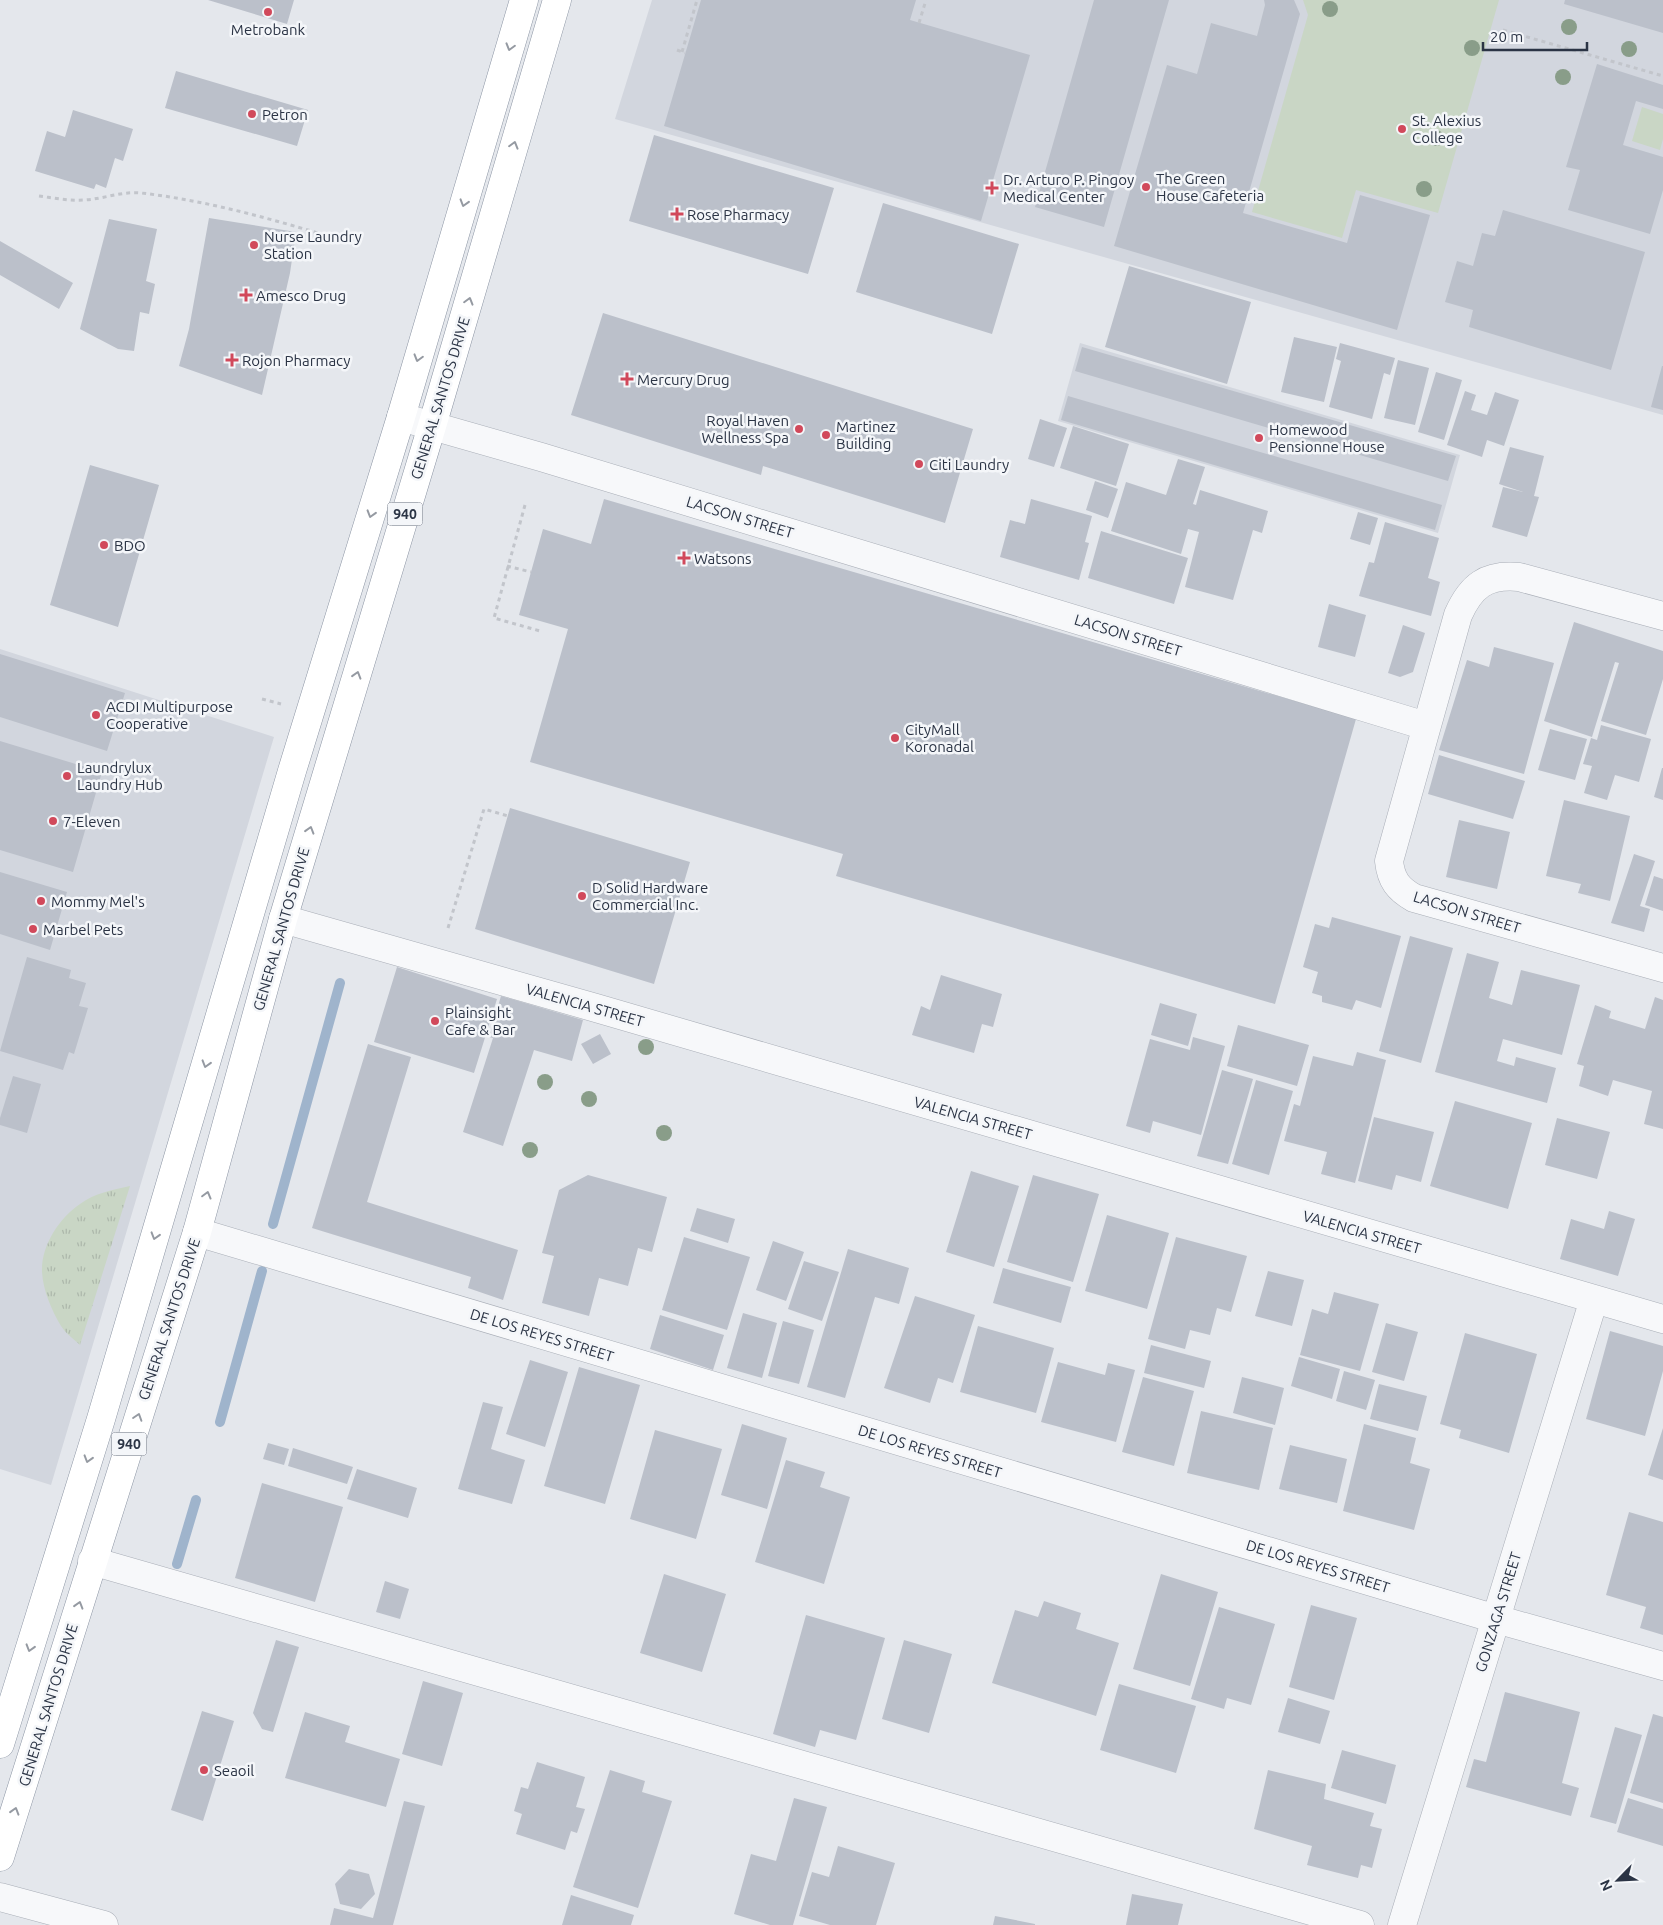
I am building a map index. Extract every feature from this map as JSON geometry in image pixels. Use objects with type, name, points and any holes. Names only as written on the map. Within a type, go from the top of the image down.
[{"type":"highway","name":"940","points":[[0,1744],[101,1419],[292,772],[401,417],[524,0]]},
{"type":"highway","name":"GENERAL SANTOS DRIVE","points":[[0,1857],[197,1232],[283,919],[432,426],[557,0]]},
{"type":"street","name":"LACSON STREET","points":[[401,417],[541,457],[1426,726],[1389,861],[1394,883],[1402,892],[1414,898],[1663,968]]},
{"type":"street","points":[[1426,726],[1458,615],[1464,600],[1474,588],[1483,582],[1506,576],[1519,577],[1663,616]]},
{"type":"street","name":"VALENCIA STREET","points":[[283,919],[615,1013],[1663,1319]]},
{"type":"street","name":"DE LOS REYES STREET","points":[[197,1232],[1496,1619],[1663,1666]]},
{"type":"street","name":"GONZAGA STREET","points":[[1402,1925],[1594,1299]]},
{"type":"street","points":[[92,1561],[1360,1925]]},
{"type":"street","points":[[0,1897],[104,1925]]},
{"type":"path","points":[[676,50],[684,53],[697,0]]},
{"type":"path","points":[[919,23],[926,0]]},
{"type":"path","points":[[1503,30],[1663,76]]},
{"type":"path","points":[[39,196],[85,200],[119,193],[139,193],[199,201],[345,240]]},
{"type":"path","points":[[525,505],[494,618],[540,632]]},
{"type":"path","points":[[508,566],[531,572]]},
{"type":"path","points":[[448,928],[484,809],[508,816]]},
{"type":"shaded area","name":"St. Alexius College","points":[[652,0],[1663,0],[1663,415],[615,119]]},
{"type":"shaded area","name":"Homewood Pensionne House","points":[[1080,343],[1460,455],[1438,533],[1058,421]]},
{"type":"shaded area","points":[[0,649],[274,737],[51,1485],[0,1469]]},
{"type":"green space","points":[[1303,0],[1499,0],[1438,213],[1356,190],[1342,238],[1252,212],[1308,15]]},
{"type":"green space","points":[[1642,107],[1663,114],[1663,139],[1660,150],[1632,141]]},
{"type":"green space","points":[[130,1186],[80,1345],[63,1329],[54,1314],[44,1286],[42,1262],[45,1252],[58,1225],[72,1210],[86,1200],[98,1195]]},
{"type":"building","name":"Metrobank","points":[[208,0],[294,0],[287,24]]},
{"type":"building","points":[[701,0],[916,0],[910,20],[1030,55],[981,221],[664,126]]},
{"type":"building","points":[[1094,0],[1169,0],[1104,227],[1035,207]]},
{"type":"building","points":[[1264,0],[1294,0],[1300,14],[1243,213],[1347,243],[1360,195],[1430,215],[1397,330],[1114,246],[1167,65],[1197,74],[1211,23],[1257,36],[1265,5]]},
{"type":"building","points":[[1565,0],[1663,0],[1663,33],[1564,4]]},
{"type":"building","points":[[1597,64],[1663,85],[1663,109],[1636,101],[1623,145],[1663,157],[1663,190],[1650,234],[1568,210],[1580,170],[1566,167]]},
{"type":"building","points":[[176,71],[308,110],[297,146],[165,108]]},
{"type":"building","points":[[73,110],[133,129],[123,161],[115,158],[106,188],[96,184],[94,189],[35,171],[47,131],[65,137]]},
{"type":"building","points":[[654,135],[834,188],[808,274],[629,221]]},
{"type":"building","points":[[883,203],[1019,244],[992,334],[856,292]]},
{"type":"building","points":[[1503,210],[1645,252],[1611,370],[1469,327],[1473,310],[1445,302],[1457,261],[1473,266],[1482,233],[1495,236]]},
{"type":"building","points":[[209,218],[296,232],[290,273],[262,395],[179,366],[189,329]]},
{"type":"building","points":[[109,219],[157,229],[146,281],[155,284],[149,314],[140,312],[134,351],[118,349],[80,329]]},
{"type":"building","points":[[0,241],[73,283],[59,309],[0,275]]},
{"type":"building","points":[[1129,266],[1251,302],[1227,384],[1105,347]]},
{"type":"building","points":[[603,313],[973,429],[945,523],[763,466],[761,475],[571,415]]},
{"type":"building","points":[[1294,337],[1337,347],[1324,402],[1281,392]]},
{"type":"building","points":[[1340,343],[1395,358],[1390,375],[1384,373],[1372,419],[1329,407],[1341,361],[1336,359]]},
{"type":"building","points":[[1082,347],[1456,456],[1448,481],[1075,371]]},
{"type":"building","points":[[1398,360],[1429,368],[1415,425],[1384,418]]},
{"type":"building","points":[[1663,366],[1663,410],[1651,407]]},
{"type":"building","points":[[1436,372],[1462,380],[1444,440],[1418,432]]},
{"type":"building","points":[[1465,391],[1476,395],[1471,410],[1487,415],[1495,392],[1519,400],[1504,446],[1487,440],[1482,457],[1447,445]]},
{"type":"building","points":[[1068,396],[1442,505],[1435,530],[1061,420]]},
{"type":"building","points":[[1040,419],[1067,428],[1054,467],[1028,459]]},
{"type":"building","points":[[1073,426],[1129,444],[1116,486],[1060,468]]},
{"type":"building","points":[[1510,447],[1544,456],[1534,496],[1539,497],[1527,537],[1492,527],[1503,487],[1523,492],[1499,484]]},
{"type":"building","points":[[1178,459],[1205,467],[1193,504],[1196,505],[1200,490],[1268,511],[1262,533],[1253,530],[1233,600],[1185,587],[1199,532],[1188,529],[1181,554],[1111,531],[1126,482],[1166,495]]},
{"type":"building","name":"BDO","points":[[90,465],[159,485],[118,627],[50,605]]},
{"type":"building","points":[[1095,481],[1118,489],[1108,518],[1086,510]]},
{"type":"building","name":"CityMall Koronadal","points":[[604,499],[1356,719],[1275,1004],[836,876],[843,854],[530,762],[568,629],[519,615],[543,529],[591,544]]},
{"type":"building","points":[[1031,499],[1092,516],[1085,542],[1089,543],[1079,580],[1000,557],[1010,520],[1025,524]]},
{"type":"building","points":[[1358,512],[1378,518],[1370,545],[1350,539]]},
{"type":"building","points":[[1385,522],[1439,538],[1428,578],[1440,582],[1431,616],[1359,596],[1369,562],[1374,563]]},
{"type":"building","points":[[1101,531],[1188,558],[1174,604],[1088,578]]},
{"type":"building","points":[[1329,604],[1366,615],[1355,657],[1318,647]]},
{"type":"building","points":[[1574,622],[1663,651],[1663,679],[1646,735],[1601,721],[1619,663],[1615,662],[1592,737],[1544,721]]},
{"type":"building","points":[[1403,625],[1425,633],[1413,672],[1400,677],[1388,673]]},
{"type":"building","points":[[1494,647],[1554,663],[1524,774],[1439,750],[1467,660],[1489,667]]},
{"type":"building","points":[[0,654],[125,693],[107,751],[0,717]]},
{"type":"building","points":[[1601,725],[1651,739],[1639,782],[1615,775],[1607,800],[1584,793],[1592,766],[1583,764],[1591,738],[1597,740]]},
{"type":"building","points":[[1550,729],[1587,739],[1575,780],[1538,770]]},
{"type":"building","points":[[0,741],[102,772],[73,872],[0,850]]},
{"type":"building","points":[[1439,755],[1525,781],[1513,819],[1428,794]]},
{"type":"building","points":[[1663,768],[1663,800],[1654,797]]},
{"type":"building","points":[[1564,800],[1630,816],[1610,901],[1578,893],[1581,884],[1546,876]]},
{"type":"building","name":"D Solid Hardware Commercial Inc.","points":[[510,808],[690,862],[654,984],[475,929]]},
{"type":"building","points":[[1459,820],[1510,832],[1497,889],[1446,877]]},
{"type":"building","points":[[1634,854],[1655,861],[1640,906],[1650,909],[1644,932],[1611,923]]},
{"type":"building","points":[[0,872],[67,892],[50,950],[0,934]]},
{"type":"building","points":[[1654,876],[1663,879],[1663,911],[1645,905]]},
{"type":"building","points":[[1332,917],[1401,936],[1381,1008],[1356,1000],[1352,1010],[1322,1002],[1322,996],[1312,993],[1318,972],[1303,967],[1315,924],[1329,928]]},
{"type":"building","points":[[1410,936],[1453,948],[1421,1063],[1379,1051]]},
{"type":"building","points":[[1467,953],[1499,962],[1489,998],[1512,1005],[1521,970],[1580,985],[1562,1055],[1503,1039],[1497,1061],[1514,1066],[1516,1057],[1556,1068],[1547,1103],[1435,1072]]},
{"type":"building","points":[[27,957],[71,970],[69,978],[86,983],[79,1006],[88,1008],[74,1054],[69,1052],[63,1070],[0,1051]]},
{"type":"building","name":"Plainsight Cafe & Bar","points":[[397,967],[497,999],[474,1073],[374,1042]]},
{"type":"building","points":[[941,975],[1002,994],[993,1027],[982,1024],[974,1053],[912,1035],[921,1006],[930,1010]]},
{"type":"building","points":[[501,996],[583,1020],[572,1061],[534,1050],[503,1146],[463,1132],[493,1038],[489,1037]]},
{"type":"building","points":[[1655,997],[1663,1000],[1663,1129],[1644,1124],[1652,1091],[1613,1080],[1608,1096],[1579,1086],[1584,1066],[1577,1064],[1595,1005],[1611,1011],[1609,1018],[1645,1029]]},
{"type":"building","points":[[1160,1003],[1197,1014],[1188,1046],[1151,1035]]},
{"type":"building","points":[[1238,1025],[1309,1045],[1297,1086],[1227,1066]]},
{"type":"building","points":[[600,1034],[611,1054],[593,1064],[581,1044]]},
{"type":"building","points":[[1193,1037],[1225,1046],[1201,1135],[1153,1121],[1150,1133],[1126,1126],[1150,1039],[1190,1050]]},
{"type":"building","points":[[368,1044],[411,1057],[367,1202],[518,1250],[503,1300],[468,1288],[471,1277],[312,1228]]},
{"type":"building","points":[[1357,1052],[1386,1060],[1355,1183],[1321,1174],[1327,1152],[1284,1141],[1294,1104],[1300,1106],[1313,1056],[1353,1066]]},
{"type":"building","points":[[1222,1070],[1253,1079],[1228,1164],[1197,1156]]},
{"type":"building","points":[[13,1076],[41,1084],[27,1133],[0,1125],[0,1118]]},
{"type":"building","points":[[1256,1080],[1293,1091],[1269,1175],[1232,1164]]},
{"type":"building","points":[[1455,1101],[1532,1123],[1508,1209],[1430,1186]]},
{"type":"building","points":[[1374,1117],[1434,1132],[1421,1182],[1396,1175],[1392,1190],[1358,1181]]},
{"type":"building","points":[[1557,1118],[1610,1132],[1597,1179],[1545,1165]]},
{"type":"building","points":[[971,1171],[1019,1186],[994,1267],[946,1252]]},
{"type":"building","points":[[588,1175],[667,1197],[652,1252],[638,1248],[628,1286],[599,1278],[589,1316],[542,1303],[554,1256],[542,1253],[559,1190]]},
{"type":"building","points":[[1033,1175],[1099,1194],[1073,1282],[1007,1262]]},
{"type":"building","points":[[697,1208],[735,1219],[728,1243],[690,1231]]},
{"type":"building","points":[[1609,1211],[1635,1219],[1618,1276],[1560,1259],[1571,1219],[1604,1229]]},
{"type":"building","points":[[1107,1215],[1169,1233],[1147,1309],[1085,1291]]},
{"type":"building","points":[[684,1237],[750,1257],[727,1330],[662,1310]]},
{"type":"building","points":[[1176,1237],[1247,1256],[1231,1312],[1217,1308],[1210,1335],[1190,1330],[1185,1349],[1148,1339]]},
{"type":"building","points":[[773,1241],[804,1252],[786,1301],[756,1290]]},
{"type":"building","points":[[848,1249],[909,1268],[899,1304],[875,1297],[845,1398],[807,1387]]},
{"type":"building","points":[[804,1261],[839,1272],[822,1321],[788,1309]]},
{"type":"building","points":[[1003,1268],[1071,1287],[1061,1323],[993,1303]]},
{"type":"building","points":[[1268,1271],[1304,1280],[1292,1326],[1255,1316]]},
{"type":"building","points":[[1334,1292],[1379,1304],[1360,1371],[1300,1355],[1312,1309],[1328,1314]]},
{"type":"building","points":[[915,1296],[975,1315],[953,1383],[938,1378],[930,1403],[884,1388]]},
{"type":"building","points":[[743,1313],[777,1323],[762,1378],[727,1368]]},
{"type":"building","points":[[660,1315],[724,1335],[713,1370],[650,1349]]},
{"type":"building","points":[[783,1321],[814,1330],[799,1384],[768,1376]]},
{"type":"building","points":[[1386,1323],[1418,1332],[1404,1381],[1372,1372]]},
{"type":"building","points":[[978,1326],[1054,1348],[1036,1413],[960,1392]]},
{"type":"building","points":[[1610,1331],[1663,1346],[1663,1371],[1645,1436],[1586,1419]]},
{"type":"building","points":[[1465,1333],[1537,1354],[1509,1453],[1459,1438],[1461,1430],[1440,1424]]},
{"type":"building","points":[[1151,1345],[1211,1361],[1204,1388],[1144,1373]]},
{"type":"building","points":[[1299,1357],[1340,1369],[1332,1399],[1291,1386]]},
{"type":"building","points":[[530,1360],[568,1372],[545,1447],[506,1434]]},
{"type":"building","points":[[1058,1362],[1105,1375],[1108,1363],[1135,1370],[1116,1442],[1041,1422]]},
{"type":"building","points":[[579,1367],[640,1385],[605,1504],[544,1486]]},
{"type":"building","points":[[1344,1371],[1375,1380],[1366,1410],[1336,1401]]},
{"type":"building","points":[[1143,1377],[1194,1391],[1174,1466],[1122,1452]]},
{"type":"building","points":[[1242,1377],[1284,1388],[1275,1425],[1233,1413]]},
{"type":"building","points":[[1379,1384],[1427,1396],[1418,1431],[1370,1419]]},
{"type":"building","points":[[483,1402],[503,1407],[491,1449],[525,1460],[512,1504],[458,1489]]},
{"type":"building","points":[[1201,1411],[1273,1428],[1259,1490],[1187,1473]]},
{"type":"building","points":[[742,1424],[787,1438],[767,1509],[721,1495]]},
{"type":"building","points":[[1364,1424],[1416,1438],[1410,1463],[1430,1469],[1414,1530],[1343,1511]]},
{"type":"building","points":[[1663,1428],[1663,1480],[1648,1475]]},
{"type":"building","points":[[655,1430],[722,1449],[696,1539],[630,1519]]},
{"type":"building","points":[[268,1443],[289,1449],[284,1465],[263,1459]]},
{"type":"building","points":[[1290,1445],[1347,1459],[1337,1503],[1279,1489]]},
{"type":"building","points":[[293,1448],[353,1467],[347,1484],[288,1466]]},
{"type":"building","points":[[786,1460],[825,1472],[820,1487],[850,1497],[824,1584],[755,1562]]},
{"type":"building","points":[[357,1469],[417,1488],[408,1518],[347,1499]]},
{"type":"building","points":[[262,1483],[343,1507],[315,1602],[235,1578]]},
{"type":"building","points":[[1629,1512],[1663,1522],[1663,1635],[1640,1628],[1646,1607],[1606,1595]]},
{"type":"building","points":[[664,1574],[726,1594],[702,1672],[640,1653]]},
{"type":"building","points":[[1161,1574],[1218,1592],[1190,1686],[1133,1669]]},
{"type":"building","points":[[385,1581],[409,1589],[400,1619],[376,1612]]},
{"type":"building","points":[[1044,1601],[1081,1613],[1076,1629],[1119,1643],[1096,1716],[992,1683],[1015,1610],[1038,1617]]},
{"type":"building","points":[[1311,1605],[1357,1618],[1334,1700],[1289,1687]]},
{"type":"building","points":[[1219,1607],[1275,1624],[1251,1705],[1227,1698],[1224,1709],[1191,1699]]},
{"type":"building","points":[[806,1615],[885,1638],[856,1740],[820,1730],[815,1747],[773,1734]]},
{"type":"building","points":[[276,1640],[299,1647],[273,1732],[262,1729],[253,1713]]},
{"type":"building","points":[[904,1640],[952,1654],[929,1733],[882,1719]]},
{"type":"building","points":[[423,1681],[463,1693],[442,1766],[402,1754]]},
{"type":"building","points":[[1119,1684],[1196,1706],[1176,1773],[1100,1750]]},
{"type":"building","points":[[1505,1692],[1580,1712],[1562,1783],[1579,1788],[1571,1816],[1466,1787],[1474,1759],[1486,1762]]},
{"type":"building","points":[[1288,1698],[1330,1711],[1320,1744],[1278,1732]]},
{"type":"building","points":[[202,1711],[234,1721],[203,1821],[171,1810]]},
{"type":"building","points":[[305,1712],[350,1726],[345,1742],[400,1759],[386,1807],[285,1778]]},
{"type":"building","points":[[1653,1714],[1663,1717],[1663,1803],[1630,1793]]},
{"type":"building","points":[[1615,1727],[1642,1735],[1616,1824],[1590,1817]]},
{"type":"building","points":[[1342,1750],[1396,1765],[1386,1804],[1331,1788]]},
{"type":"building","points":[[537,1762],[585,1777],[576,1807],[585,1809],[577,1833],[571,1831],[565,1850],[516,1834],[522,1814],[514,1811],[521,1787],[528,1789]]},
{"type":"building","points":[[610,1770],[645,1781],[642,1792],[672,1801],[638,1908],[573,1887]]},
{"type":"building","points":[[1268,1770],[1326,1784],[1324,1799],[1374,1813],[1370,1826],[1382,1829],[1372,1868],[1361,1865],[1358,1878],[1307,1865],[1312,1846],[1254,1829]]},
{"type":"building","points":[[794,1798],[827,1807],[793,1925],[770,1925],[734,1914],[751,1854],[776,1861]]},
{"type":"building","points":[[1628,1798],[1663,1809],[1663,1846],[1617,1832]]},
{"type":"building","points":[[404,1801],[425,1806],[393,1925],[330,1925],[334,1908],[373,1918]]},
{"type":"building","points":[[838,1846],[895,1863],[876,1925],[830,1925],[799,1916],[812,1872],[829,1877]]},
{"type":"building","points":[[349,1869],[369,1874],[375,1894],[361,1909],[340,1904],[335,1884]]},
{"type":"building","points":[[1132,1894],[1183,1904],[1178,1925],[1126,1925]]},
{"type":"building","points":[[571,1895],[634,1915],[631,1925],[562,1925]]},
{"type":"building","points":[[995,1916],[1035,1924],[1035,1925],[993,1925]]},
{"type":"waterway","points":[[273,1224],[340,983]]},
{"type":"waterway","points":[[220,1422],[262,1271]]},
{"type":"waterway","points":[[177,1564],[196,1500]]},
{"type":"place","name":"Metrobank","points":[[268,12]]},
{"type":"place","name":"Petron","points":[[252,114]]},
{"type":"place","name":"St. Alexius College","points":[[1402,129]]},
{"type":"place","name":"The Green House Cafeteria","points":[[1146,187]]},
{"type":"place","name":"Dr. Arturo P. Pingoy Medical Center","points":[[992,188]]},
{"type":"place","name":"Rose Pharmacy","points":[[677,214]]},
{"type":"place","name":"Nurse Laundry Station","points":[[254,245]]},
{"type":"place","name":"Amesco Drug","points":[[246,295]]},
{"type":"place","name":"Rojon Pharmacy","points":[[232,360]]},
{"type":"place","name":"Mercury Drug","points":[[627,379]]},
{"type":"place","name":"Royal Haven Wellness Spa","points":[[799,429]]},
{"type":"place","name":"Martinez Building","points":[[826,435]]},
{"type":"place","name":"Homewood Pensionne House","points":[[1259,438]]},
{"type":"place","name":"Citi Laundry","points":[[919,464]]},
{"type":"place","name":"BDO","points":[[104,545]]},
{"type":"place","name":"Watsons","points":[[684,558]]},
{"type":"place","name":"ACDI Multipurpose Cooperative","points":[[96,715]]},
{"type":"place","name":"CityMall Koronadal","points":[[895,738]]},
{"type":"place","name":"Laundrylux Laundry Hub","points":[[67,776]]},
{"type":"place","name":"7-Eleven","points":[[53,821]]},
{"type":"place","name":"D Solid Hardware Commercial Inc.","points":[[582,896]]},
{"type":"place","name":"Mommy Mel's","points":[[41,901]]},
{"type":"place","name":"Marbel Pets","points":[[33,929]]},
{"type":"place","name":"Plainsight Cafe & Bar","points":[[435,1021]]},
{"type":"place","name":"Seaoil","points":[[204,1770]]}]
